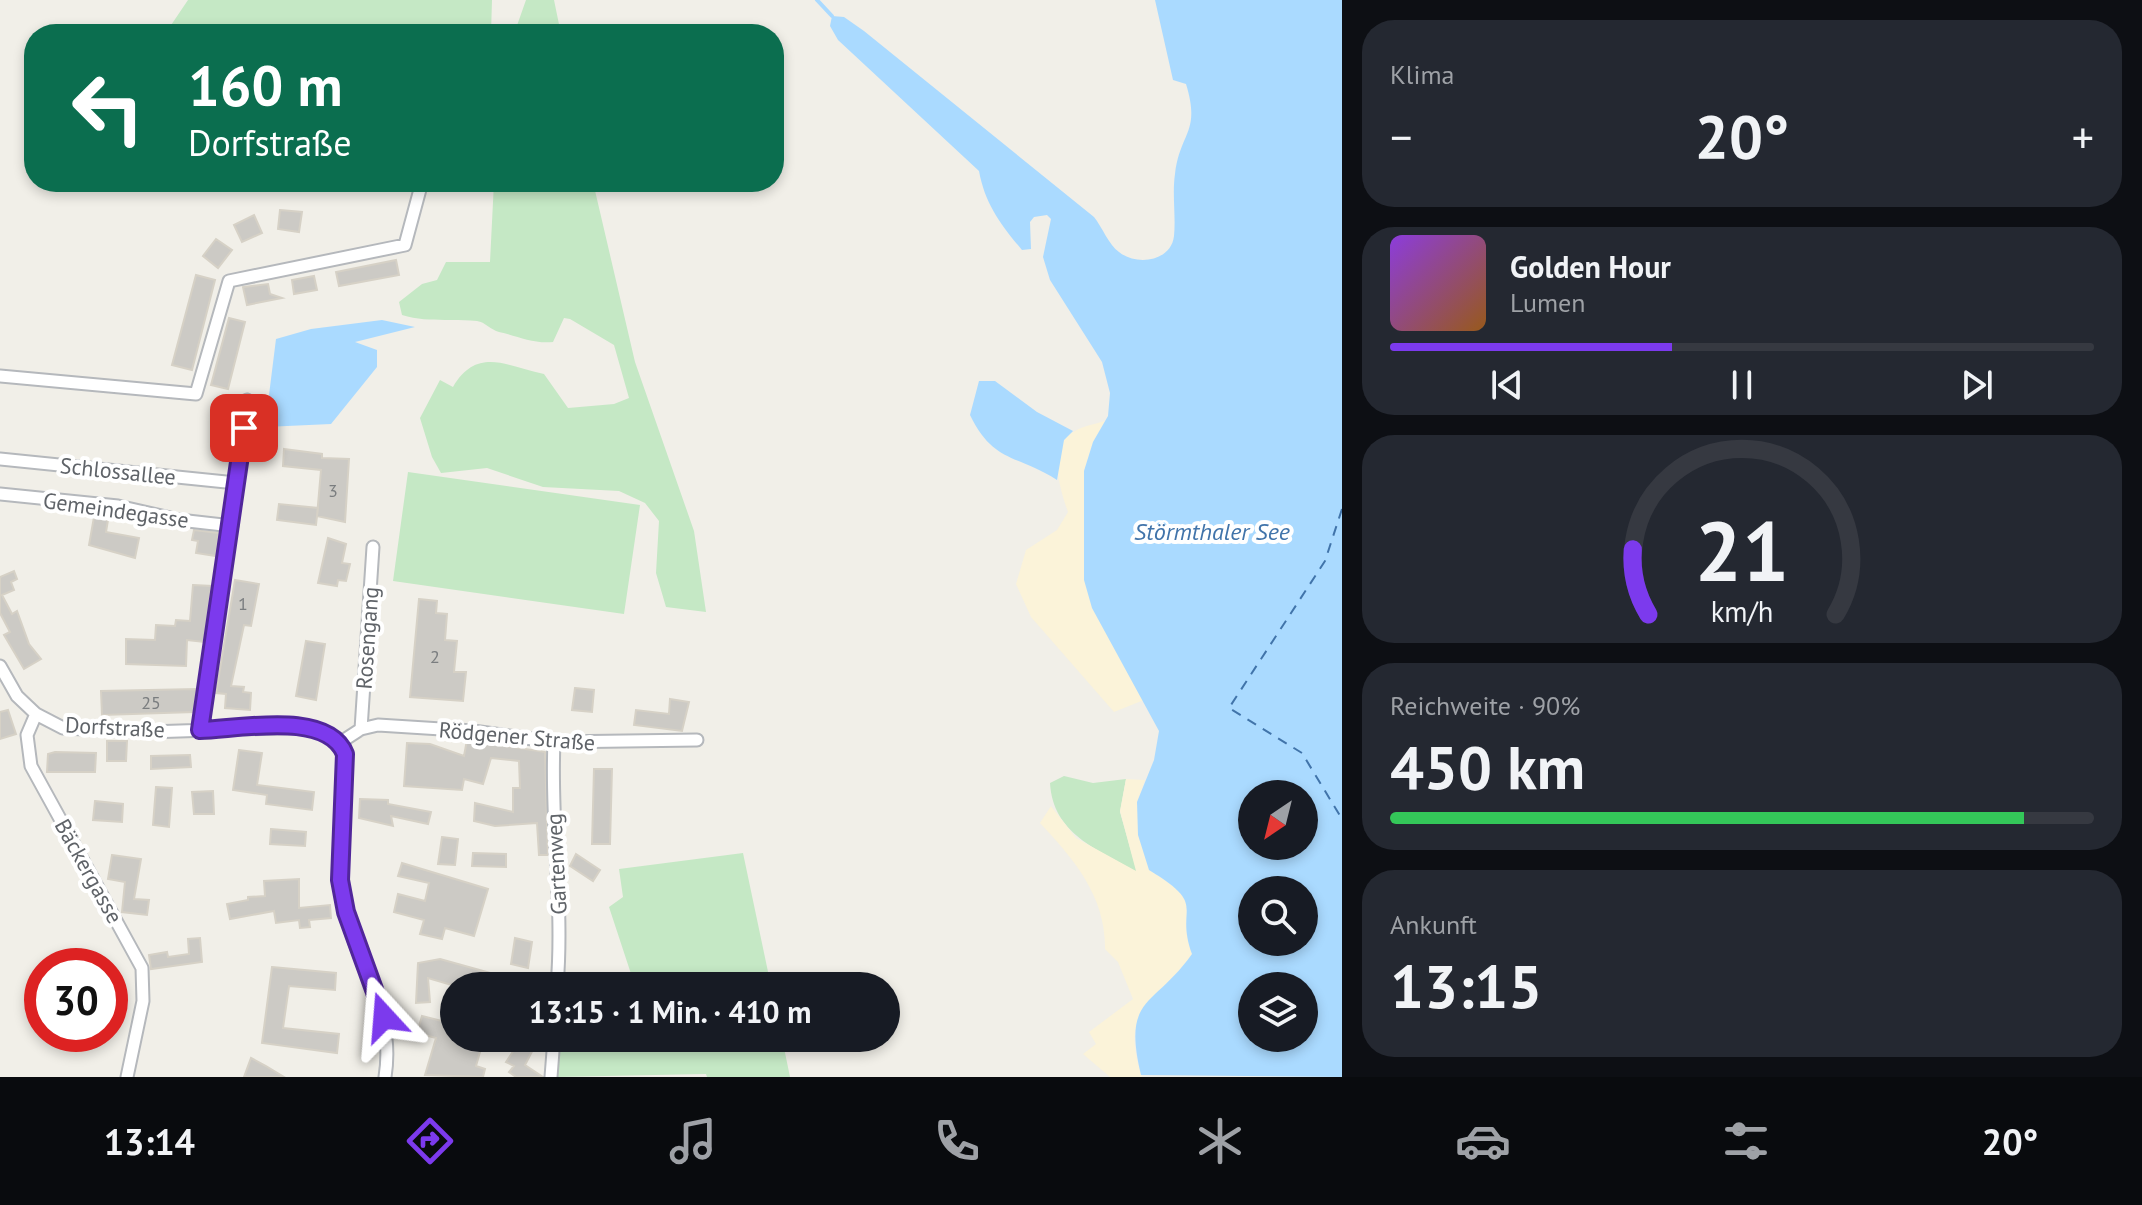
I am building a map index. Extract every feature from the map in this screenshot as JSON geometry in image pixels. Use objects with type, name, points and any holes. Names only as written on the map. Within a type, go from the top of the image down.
[{"type":"street","points":[[0,376],[196,394],[229,281],[405,245],[419,192]]},
{"type":"street","points":[[200,730],[232,526],[247,400]]},
{"type":"street","name":"Schlossallee","points":[[0,459],[236,483]]},
{"type":"street","name":"Gemeindegasse","points":[[0,494],[118,506],[179,520],[232,526]]},
{"type":"street","name":"Rosengang","points":[[361,729],[373,547]]},
{"type":"street","name":"Dorfstraße","points":[[0,666],[17,696],[36,714],[63,728],[149,732],[307,727],[333,735],[341,742]]},
{"type":"street","name":"Bäckergasse","points":[[36,714],[27,735],[31,766],[142,968],[143,1001],[127,1077]]},
{"type":"street","name":"Rödgener Straße","points":[[341,742],[361,729],[378,725],[473,731],[554,742],[697,740]]},
{"type":"street","points":[[341,742],[345,754],[340,880],[346,912],[384,1017],[385,1077]]},
{"type":"street","name":"Gartenweg","points":[[554,742],[552,785],[560,901],[557,972]]},
{"type":"street","points":[[551,1077],[553,1052]]},
{"type":"green space","points":[[188,0],[492,0],[491,24],[172,24]]},
{"type":"green space","points":[[526,0],[554,0],[559,24],[518,24]]},
{"type":"green space","points":[[494,192],[595,192],[635,362],[694,531],[706,612],[666,607],[656,573],[659,521],[645,503],[619,491],[543,487],[487,468],[441,473],[432,457],[420,418],[440,380],[453,387],[462,374],[472,367],[494,362],[544,374],[568,408],[614,404],[629,398],[614,345],[570,319],[564,318],[553,342],[546,342],[499,332],[477,321],[421,319],[402,315],[399,302],[422,284],[437,280],[446,262],[490,262]]},
{"type":"green space","points":[[408,472],[640,505],[624,614],[393,581]]},
{"type":"green space","points":[[1064,776],[1093,783],[1126,779],[1120,812],[1137,872],[1093,847],[1068,828],[1053,801],[1050,783]]},
{"type":"green space","points":[[743,853],[768,972],[630,972],[609,907],[623,897],[619,869]]},
{"type":"green space","points":[[557,1052],[785,1052],[790,1077],[707,1077],[706,1074],[555,1077]]},
{"type":"sand","points":[[1105,421],[1093,442],[1084,471],[1092,608],[1144,700],[1114,712],[1031,617],[1016,584],[1026,550],[1057,530],[1068,512],[1058,468],[1061,447],[1075,431]]},
{"type":"sand","points":[[1126,779],[1145,780],[1137,802],[1149,870],[1168,882],[1185,900],[1187,938],[1192,954],[1154,995],[1138,1019],[1136,1053],[1142,1077],[1110,1077],[1083,1054],[1096,1044],[1089,1032],[1133,999],[1118,962],[1105,949],[1100,912],[1086,880],[1040,823],[1051,806],[1076,838],[1136,871],[1120,811]]},
{"type":"water","name":"Störmthaler See","points":[[1155,0],[1342,0],[1342,1077],[1141,1075],[1136,1049],[1139,1016],[1145,1005],[1192,954],[1187,938],[1185,900],[1168,882],[1149,870],[1138,835],[1137,802],[1154,760],[1159,731],[1092,608],[1084,580],[1084,471],[1093,442],[1108,416],[1110,393],[1102,362],[1050,280],[1043,257],[1051,219],[1047,215],[1034,217],[1030,222],[1031,249],[1022,250],[995,214],[979,171],[838,40],[830,26],[832,16],[844,17],[864,31],[1094,217],[1115,249],[1134,259],[1160,256],[1167,251],[1174,236],[1175,174],[1191,113],[1186,84],[1173,80]]},
{"type":"water","points":[[382,320],[415,327],[355,342],[377,350],[377,367],[331,424],[265,427],[276,339],[311,329]]},
{"type":"water","points":[[979,381],[995,381],[1037,412],[1073,431],[1064,440],[1057,480],[998,450],[979,431],[970,415]]},
{"type":"building","points":[[280,210],[302,212],[299,232],[278,229]]},
{"type":"building","points":[[254,215],[262,233],[242,242],[234,225]]},
{"type":"building","points":[[216,239],[232,250],[218,268],[203,256]]},
{"type":"building","points":[[396,260],[399,275],[339,286],[336,272]]},
{"type":"building","points":[[196,275],[215,280],[192,370],[172,365]]},
{"type":"building","points":[[314,276],[317,290],[294,294],[292,280]]},
{"type":"building","points":[[268,284],[270,294],[282,298],[247,305],[243,287]]},
{"type":"building","points":[[229,318],[245,322],[228,389],[211,385]]},
{"type":"building","points":[[284,449],[322,454],[322,458],[349,459],[345,522],[317,516],[316,525],[277,520],[279,504],[318,508],[321,470],[283,466]]},
{"type":"building","points":[[94,517],[108,520],[106,532],[139,538],[135,558],[89,545]]},
{"type":"building","points":[[194,530],[219,533],[216,556],[196,553],[198,541],[192,540]]},
{"type":"building","points":[[328,538],[346,544],[342,563],[350,564],[346,581],[338,580],[337,586],[318,583]]},
{"type":"building","points":[[14,571],[17,579],[11,582],[14,590],[2,595],[12,614],[17,611],[29,644],[41,659],[24,669],[4,635],[10,632],[0,613],[0,577]]},
{"type":"building","points":[[235,580],[259,584],[251,626],[244,625],[231,686],[244,687],[243,692],[251,693],[250,710],[225,708],[226,694],[216,693]]},
{"type":"building","points":[[193,585],[212,586],[204,642],[187,640],[186,666],[126,664],[126,639],[155,640],[156,625],[175,626],[176,620],[190,621]]},
{"type":"building","points":[[419,599],[437,601],[436,613],[447,614],[445,640],[457,641],[454,672],[466,672],[463,701],[410,697]]},
{"type":"building","points":[[306,641],[325,644],[316,700],[296,696]]},
{"type":"building","points":[[575,688],[594,690],[592,712],[572,710]]},
{"type":"building","points":[[197,689],[194,712],[102,715],[101,691]]},
{"type":"building","points":[[670,699],[689,702],[682,731],[634,725],[636,710],[669,714]]},
{"type":"building","points":[[8,710],[16,734],[0,739],[0,712]]},
{"type":"building","points":[[467,740],[545,752],[548,855],[539,855],[537,823],[495,826],[474,821],[475,803],[513,812],[513,788],[520,788],[519,761],[491,758],[483,784],[464,779],[462,790],[404,786],[407,743],[430,744],[464,756]]},
{"type":"building","points":[[107,741],[127,741],[126,761],[107,761]]},
{"type":"building","points":[[239,750],[262,753],[257,785],[314,792],[312,810],[266,804],[267,795],[233,790]]},
{"type":"building","points":[[96,753],[95,772],[47,772],[48,754]]},
{"type":"building","points":[[190,755],[191,767],[151,769],[151,756]]},
{"type":"building","points":[[594,769],[612,769],[610,844],[592,844]]},
{"type":"building","points":[[156,787],[172,788],[169,827],[153,825]]},
{"type":"building","points":[[213,791],[214,814],[194,814],[192,792]]},
{"type":"building","points":[[360,799],[388,800],[388,804],[431,812],[428,824],[391,816],[393,826],[359,818]]},
{"type":"building","points":[[95,801],[123,804],[122,822],[93,820]]},
{"type":"building","points":[[271,829],[306,832],[305,846],[270,844]]},
{"type":"building","points":[[442,837],[458,839],[455,865],[438,864]]},
{"type":"building","points":[[473,853],[506,854],[506,867],[472,866]]},
{"type":"building","points":[[576,854],[600,870],[593,881],[570,866]]},
{"type":"building","points":[[112,855],[141,859],[134,899],[149,900],[147,915],[122,912],[125,882],[108,879]]},
{"type":"building","points":[[402,863],[488,889],[474,936],[445,928],[442,939],[420,934],[424,920],[394,912],[398,894],[425,901],[429,883],[398,876]]},
{"type":"building","points":[[299,879],[299,908],[330,905],[331,918],[309,920],[310,927],[300,928],[299,920],[276,923],[274,911],[230,919],[227,904],[248,900],[248,897],[265,896],[264,881]]},
{"type":"building","points":[[200,938],[202,962],[151,969],[149,955],[167,952],[168,957],[189,954],[188,939]]},
{"type":"building","points":[[515,938],[532,942],[528,968],[511,964]]},
{"type":"building","points":[[440,959],[487,972],[440,972],[440,982],[428,978],[430,1002],[416,1003],[418,963]]},
{"type":"building","points":[[272,967],[336,973],[335,990],[289,986],[283,1028],[339,1034],[337,1053],[262,1043]]},
{"type":"building","points":[[422,1016],[440,1020],[440,1052],[480,1052],[476,1066],[485,1069],[483,1077],[425,1075],[436,1038],[417,1033]]},
{"type":"building","points":[[513,1052],[532,1052],[525,1065],[543,1077],[516,1077],[509,1072],[514,1066],[506,1062]]},
{"type":"building","points":[[251,1058],[266,1066],[284,1077],[244,1077]]},
{"type":"waterway","points":[[817,0],[832,16]]},
{"type":"ferry route","points":[[1342,509],[1325,561],[1229,708],[1302,753],[1342,819]]},
{"type":"route","points":[[244,428],[200,730],[307,727],[333,735],[341,742],[345,754],[340,880],[346,912],[384,1017]]}]
